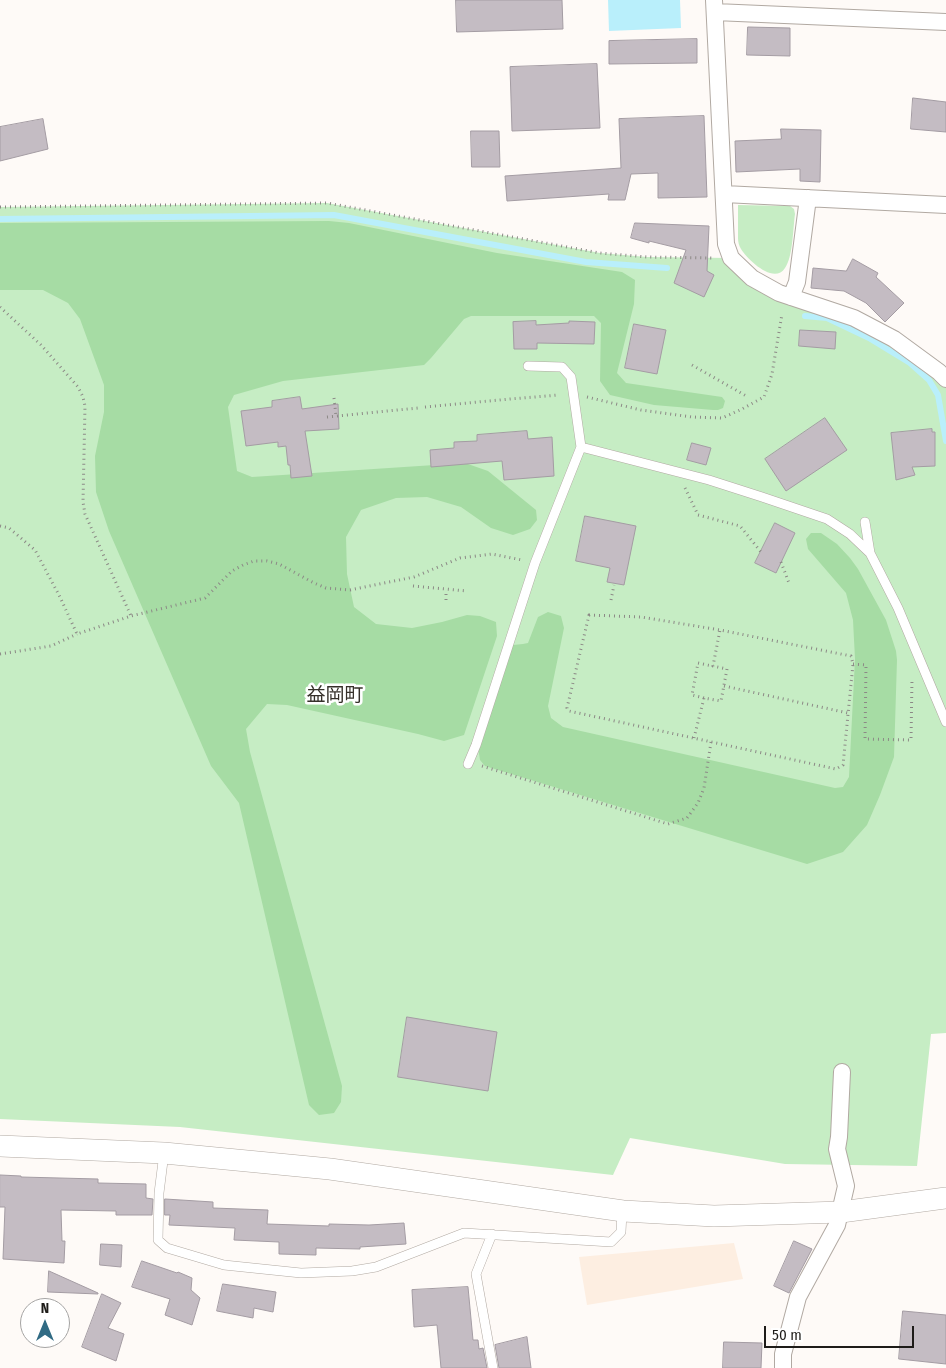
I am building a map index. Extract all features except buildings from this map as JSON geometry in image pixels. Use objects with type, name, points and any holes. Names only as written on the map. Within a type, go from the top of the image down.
[{"type":"street","points":[[946,22],[714,6],[726,244],[731,258],[752,278],[778,293],[854,318],[894,339],[946,379]]},
{"type":"street","points":[[724,194],[946,205]]},
{"type":"street","points":[[791,297],[797,282],[808,198]]},
{"type":"street","points":[[783,1368],[783,1354],[798,1296],[837,1225],[841,1212],[846,1186],[837,1148],[842,1072]]},
{"type":"street","points":[[0,1146],[164,1153],[330,1169],[622,1211],[714,1216],[841,1212],[946,1198]]},
{"type":"lane","points":[[468,764],[476,745],[534,563],[581,447],[571,377],[562,367],[528,366]]},
{"type":"lane","points":[[581,447],[736,488],[827,519],[850,534],[870,553]]},
{"type":"lane","points":[[865,522],[870,553],[898,608],[946,722]]},
{"type":"lane","points":[[164,1153],[159,1193],[158,1240],[167,1248],[224,1265],[301,1273],[352,1271],[376,1267],[464,1234],[492,1234],[611,1242],[621,1232],[622,1211]]},
{"type":"lane","points":[[492,1234],[476,1274],[493,1368]]},
{"type":"path","points":[[0,207],[327,203],[600,253],[647,257],[731,258]]},
{"type":"path","points":[[0,307],[41,345],[78,387],[83,397],[85,406],[83,502],[85,514],[131,616]]},
{"type":"path","points":[[574,394],[641,410],[692,417],[722,418],[764,397],[772,374],[782,314]]},
{"type":"path","points":[[692,365],[748,397]]},
{"type":"path","points":[[425,407],[551,396]]},
{"type":"path","points":[[334,398],[336,416]]},
{"type":"path","points":[[327,417],[418,408]]},
{"type":"path","points":[[677,472],[698,515],[740,526],[761,552]]},
{"type":"path","points":[[0,526],[9,528],[35,550],[77,634]]},
{"type":"path","points":[[0,654],[51,646],[77,634],[131,616],[205,598],[232,571],[254,561],[280,564],[326,588],[350,590],[414,576],[460,558],[492,554],[534,563]]},
{"type":"path","points":[[781,562],[789,583]]},
{"type":"path","points":[[612,600],[614,585]]},
{"type":"path","points":[[413,586],[467,591]]},
{"type":"path","points":[[446,594],[446,602]]},
{"type":"path","points":[[589,615],[641,617],[720,630],[851,656],[853,664],[843,765],[836,769],[569,711],[567,708],[589,615]]},
{"type":"path","points":[[713,666],[720,630]]},
{"type":"path","points":[[698,664],[727,669],[724,686],[721,701],[692,695],[698,664]]},
{"type":"path","points":[[853,664],[866,665],[866,739],[911,740],[912,670]]},
{"type":"path","points":[[724,686],[848,713]]},
{"type":"path","points":[[694,738],[704,698]]},
{"type":"path","points":[[476,745],[478,763],[482,766],[668,824],[687,818],[698,803],[704,788],[711,742]]},
{"type":"shaded area","points":[[734,1243],[743,1279],[587,1305],[579,1257]]},
{"type":"green space","points":[[327,203],[600,253],[647,257],[731,258],[752,278],[828,309],[946,379],[946,1033],[931,1034],[917,1166],[785,1164],[630,1138],[613,1175],[180,1127],[0,1119],[0,207]]},
{"type":"green space","points":[[738,205],[790,206],[794,209],[790,257],[785,268],[780,273],[774,274],[762,269],[749,259],[741,249],[738,239]]},
{"type":"green space","points":[[329,221],[349,223],[497,253],[622,272],[635,280],[634,304],[617,373],[626,383],[722,397],[725,401],[723,408],[713,410],[654,405],[610,395],[600,381],[601,323],[594,316],[471,316],[464,319],[424,365],[283,381],[234,395],[228,407],[237,471],[252,477],[465,463],[488,471],[536,510],[537,520],[530,529],[513,535],[491,528],[461,507],[427,497],[396,498],[361,510],[346,537],[347,574],[354,607],[376,624],[412,628],[467,615],[480,616],[496,622],[497,636],[464,735],[444,741],[287,705],[267,704],[246,729],[250,752],[342,1086],[341,1102],[334,1113],[319,1115],[309,1105],[239,803],[211,766],[109,531],[96,492],[95,456],[104,412],[104,385],[80,319],[68,303],[43,290],[0,290],[0,223]]},
{"type":"green space","points":[[811,533],[821,533],[837,544],[858,569],[886,620],[897,660],[894,757],[867,825],[843,852],[807,864],[485,766],[480,760],[478,747],[508,646],[528,643],[538,617],[548,612],[561,616],[564,628],[548,706],[551,718],[563,727],[835,788],[843,787],[849,777],[855,659],[853,620],[846,593],[808,549],[806,539]]},
{"type":"water","points":[[608,0],[680,0],[681,28],[609,31]]},
{"type":"waterway","points":[[0,219],[334,215],[586,262],[667,268]]},
{"type":"waterway","points":[[805,316],[827,318],[869,338],[910,363],[929,380],[938,395],[946,441]]},
{"type":"district","name":"益岡町","points":[[335,696]]}]
